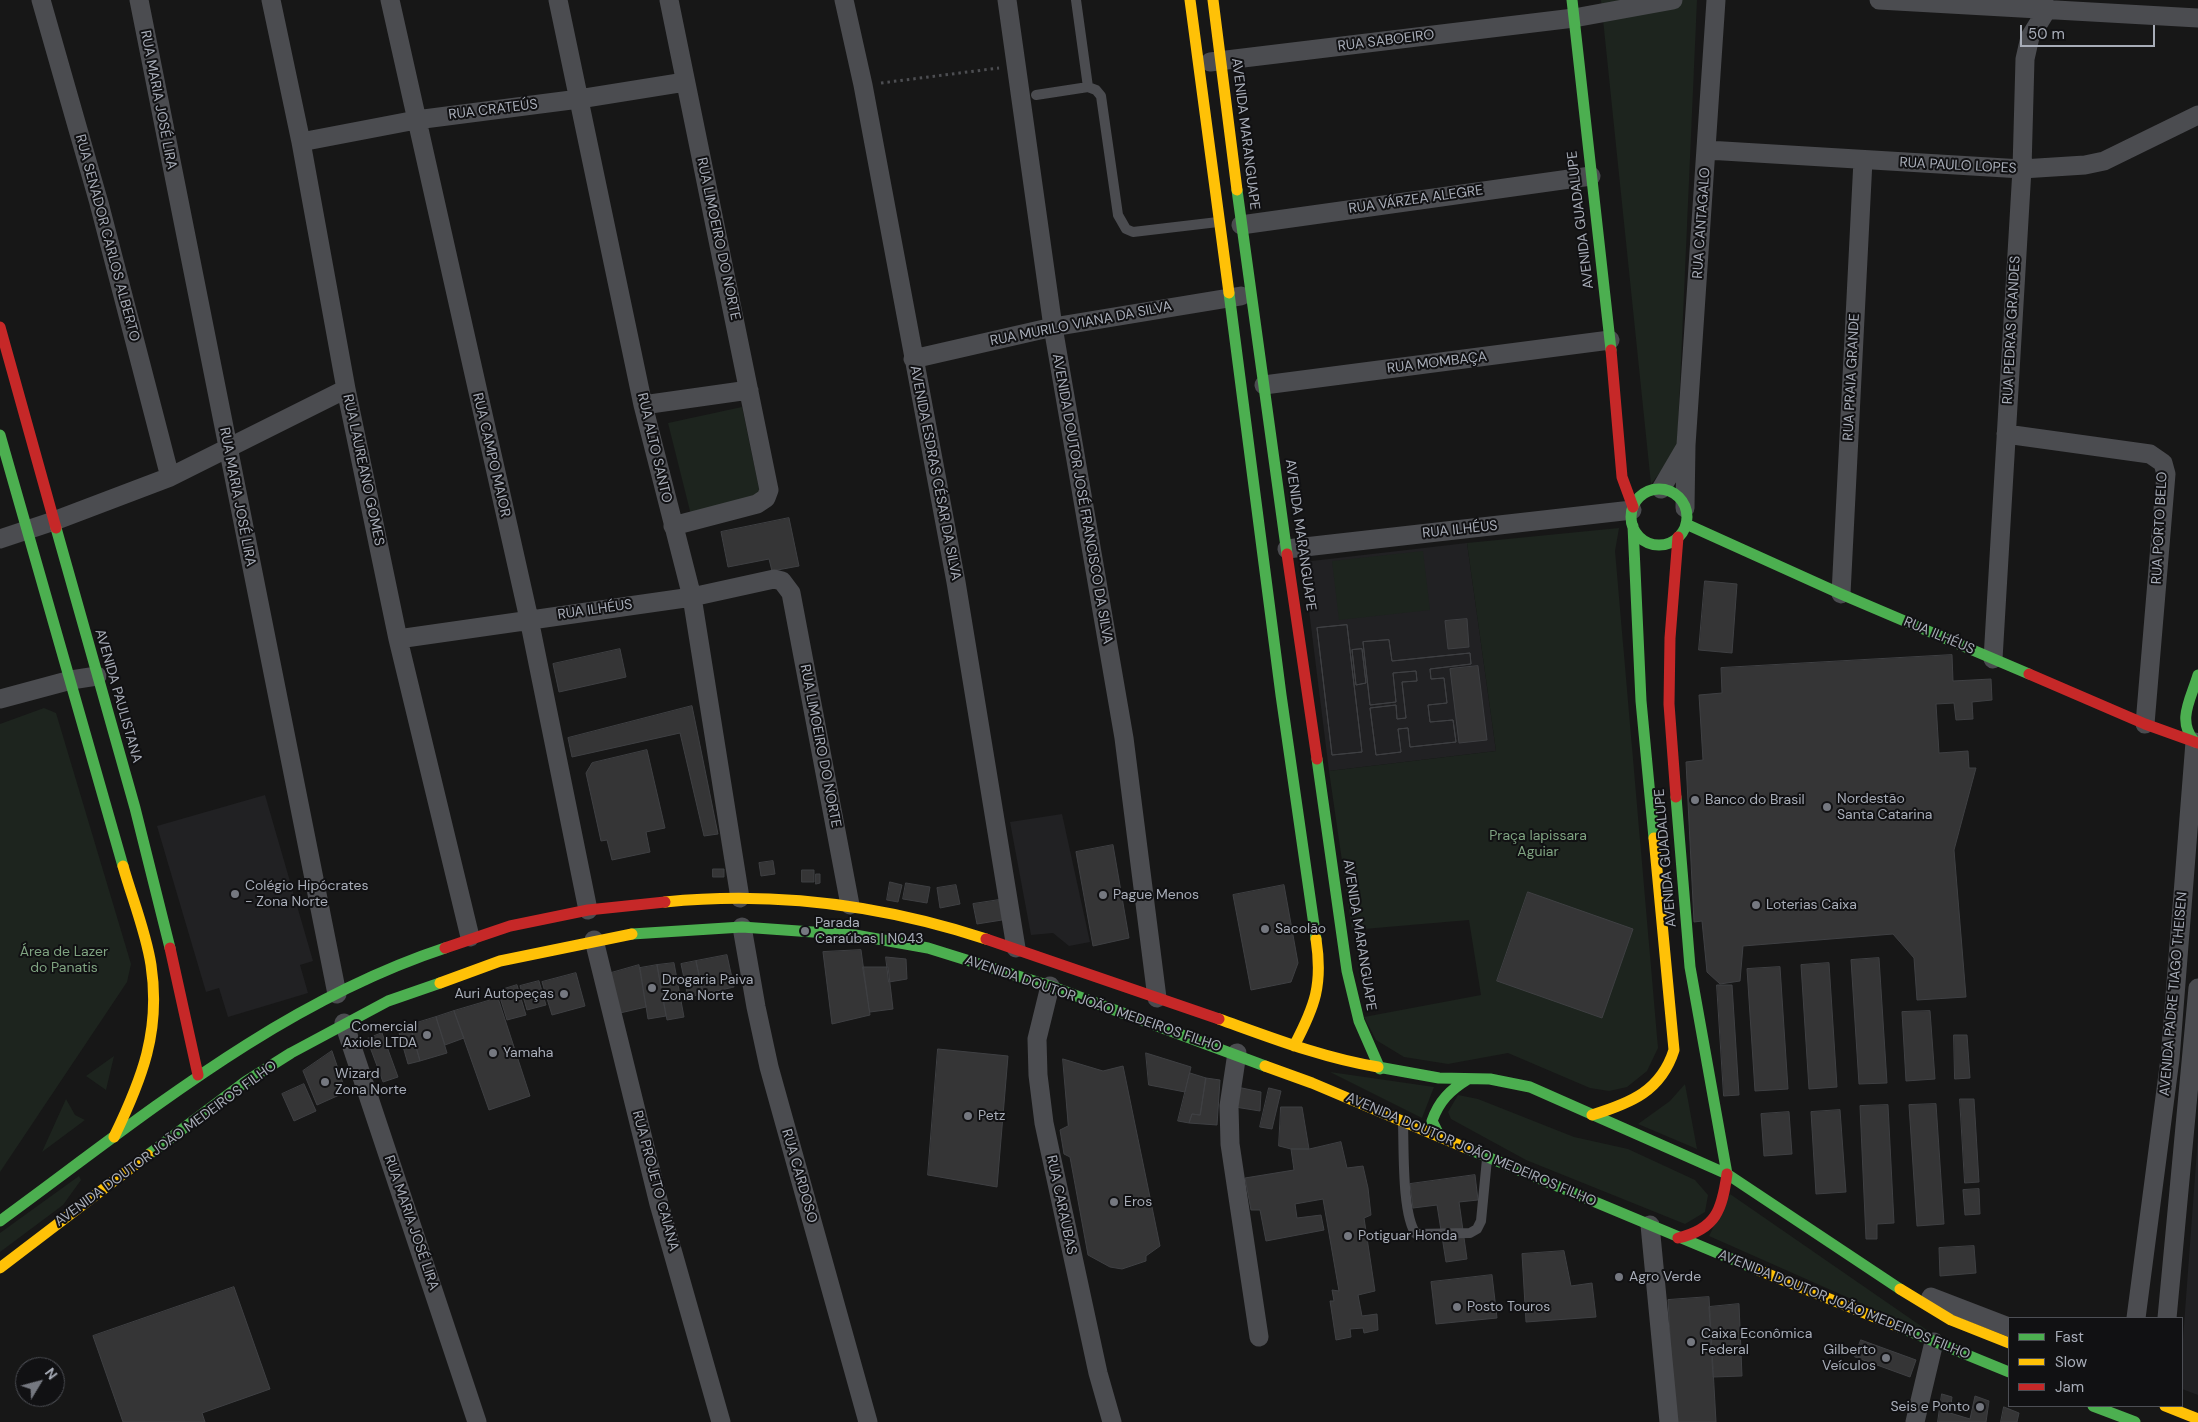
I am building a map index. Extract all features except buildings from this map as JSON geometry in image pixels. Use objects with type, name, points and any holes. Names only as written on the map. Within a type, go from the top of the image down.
[{"type":"main road","name":"AVENIDA MARANGUAPE","points":[[1190,0],[1252,461],[1281,695],[1330,942],[1370,1052],[1380,1069]]},
{"type":"main road","name":"AVENIDA MARANGUAPE","points":[[1213,0],[1250,294],[1287,549],[1330,942],[1312,1012],[1294,1046]]},
{"type":"main road","name":"AVENIDA GUADALUPE","points":[[1573,9],[1610,340],[1620,436],[1622,478],[1633,515],[1641,701],[1673,1032],[1672,1061],[1668,1070],[1659,1080],[1624,1106],[1592,1115]]},
{"type":"main road","name":"AVENIDA PAULISTANA","points":[[0,327],[134,808],[182,993],[199,1088]]},
{"type":"main road","points":[[0,435],[151,964],[153,987],[147,1060],[136,1092],[114,1137]]},
{"type":"main road","name":"AVENIDA GUADALUPE","points":[[1620,436],[1634,459]]},
{"type":"main road","points":[[1252,461],[1264,483],[1274,542],[1279,548],[1287,549]]},
{"type":"main road","points":[[1655,487],[1676,495],[1685,516],[1678,537],[1664,544],[1649,543],[1636,533],[1633,515],[1640,497],[1655,487]]},
{"type":"main road","name":"RUA ILHÉUS","points":[[1685,516],[1841,594],[2145,724],[2196,743]]},
{"type":"main road","name":"AVENIDA GUADALUPE","points":[[1678,537],[1670,638],[1669,704],[1690,968],[1727,1174]]},
{"type":"main road","points":[[2196,743],[2186,731],[2184,717],[2198,675]]},
{"type":"main road","points":[[112,823],[129,839],[137,854],[164,959],[171,977],[182,993]]},
{"type":"main road","points":[[1659,889],[1668,905],[1674,962],[1680,967],[1690,968]]},
{"type":"main road","name":"AVENIDA DOUTOR JOÃO MEDEIROS FILHO","points":[[0,1220],[198,1075],[266,1032],[337,994],[426,954],[470,937],[545,918],[588,910],[695,899],[821,900],[912,918],[1016,948],[1294,1046],[1380,1069],[1439,1078],[1490,1079],[1530,1087],[1727,1174],[1944,1317],[2008,1344]]},
{"type":"main road","name":"AVENIDA DOUTOR JOÃO MEDEIROS FILHO","points":[[0,1268],[245,1082],[344,1023],[388,1001],[500,961],[594,940],[642,932],[742,927],[854,935],[928,948],[1050,986],[1237,1053],[1402,1123],[1488,1156],[1678,1238],[2008,1372]]},
{"type":"main road","points":[[1440,1137],[1432,1121],[1442,1096],[1468,1079]]},
{"type":"main road","points":[[80,1206],[121,1163],[196,1104]]},
{"type":"main road","points":[[1678,1238],[1690,1236],[1708,1225],[1718,1216],[1727,1174]]},
{"type":"main road","points":[[2095,1407],[2116,1418],[2135,1422]]},
{"type":"main road","points":[[2168,1407],[2198,1419]]},
{"type":"street","name":"RUA SENADOR CARLOS ALBERTO","points":[[41,0],[98,203],[170,477]]},
{"type":"street","name":"RUA MARIA JOSÉ LIRA","points":[[138,0],[337,994]]},
{"type":"street","name":"RUA LAUREANO GOMES","points":[[271,0],[301,142],[346,389],[398,639],[470,937]]},
{"type":"street","name":"RUA CAMPO MAIOR","points":[[390,0],[529,619],[588,910]]},
{"type":"street","name":"RUA ALTO SANTO","points":[[558,0],[643,405],[692,597],[745,898]]},
{"type":"street","name":"RUA LIMOEIRO DO NORTE","points":[[669,0],[768,478],[768,495],[757,504],[673,526]]},
{"type":"street","name":"AVENIDA ESDRAS CÉSAR DA SILVA","points":[[844,0],[863,85],[956,582],[1016,948]]},
{"type":"street","name":"AVENIDA DOUTOR JOSÉ FRANCISCO DA SILVA","points":[[1007,0],[1018,66],[1053,327],[1124,738],[1157,998]]},
{"type":"street","name":"RUA SABOEIRO","points":[[1199,64],[1573,9],[1673,0]]},
{"type":"street","name":"RUA CANTAGALO","points":[[1685,516],[1686,445],[1716,0]]},
{"type":"street","points":[[1879,0],[2048,8],[2198,18]]},
{"type":"street","name":"RUA PEDRAS GRANDES","points":[[1993,658],[2022,169],[2025,58],[2030,37],[2048,8]]},
{"type":"street","name":"RUA CRATEÚS","points":[[301,142],[416,120],[579,99],[685,82]]},
{"type":"street","name":"RUA PAULO LOPES","points":[[1707,150],[2022,169],[2085,165],[2104,161],[2198,115]]},
{"type":"street","name":"RUA PRAIA GRANDE","points":[[1841,594],[1864,160]]},
{"type":"street","name":"RUA VÁRZEA ALEGRE","points":[[1241,225],[1591,176]]},
{"type":"street","name":"RUA MURILO VIANA DA SILVA","points":[[913,359],[1053,327],[1250,294]]},
{"type":"street","name":"RUA MOMBAÇA","points":[[1264,385],[1610,340]]},
{"type":"street","points":[[0,539],[54,521],[170,477],[228,450],[346,389]]},
{"type":"street","points":[[643,405],[749,390]]},
{"type":"street","name":"RUA PORTO BELO","points":[[2006,434],[2150,454],[2163,463],[2166,474],[2145,724]]},
{"type":"street","name":"RUA CANTAGALO","points":[[1655,487],[1686,445]]},
{"type":"street","name":"RUA ILHÉUS","points":[[1287,549],[1633,515]]},
{"type":"street","name":"RUA ILHÉUS","points":[[398,639],[692,597],[774,580],[782,581],[788,587]]},
{"type":"street","name":"RUA LIMOEIRO DO NORTE","points":[[788,587],[850,905]]},
{"type":"street","points":[[0,699],[71,680],[97,676]]},
{"type":"street","name":"AVENIDA PADRE TIAGO THEISEN","points":[[2136,1317],[2170,1059],[2196,743]]},
{"type":"street","name":"RUA CARDOSO","points":[[742,927],[769,1067],[868,1422]]},
{"type":"street","name":"RUA PROJETO CAIANA","points":[[594,940],[659,1204],[721,1422]]},
{"type":"street","name":"RUA CARAUBAS","points":[[1050,986],[1037,1039],[1038,1076],[1044,1123],[1098,1373],[1112,1422]]},
{"type":"street","name":"AVENIDA PADRE TIAGO THEISEN","points":[[2167,1317],[2198,988]]},
{"type":"street","name":"RUA MARIA JOSÉ LIRA","points":[[344,1023],[478,1422]]},
{"type":"street","points":[[1237,1053],[1229,1106],[1230,1144],[1259,1337]]},
{"type":"street","points":[[1650,1225],[1669,1422]]},
{"type":"street","name":"AVENIDA DOUTOR JOÃO MEDEIROS FILHO","points":[[1891,1282],[2008,1327]]},
{"type":"street","points":[[1915,1422],[1934,1342]]},
{"type":"lane","points":[[1076,0],[1088,87]]},
{"type":"lane","points":[[1036,95],[1088,87],[1096,90],[1103,103],[1118,215],[1126,229],[1133,232],[1219,222]]},
{"type":"lane","points":[[745,898],[766,888]]},
{"type":"lane","points":[[809,891],[821,900]]},
{"type":"lane","points":[[1402,1123],[1410,1226],[1416,1234],[1470,1233],[1477,1229],[1481,1222],[1488,1156]]},
{"type":"path","points":[[863,85],[1018,66]]},
{"type":"shaded area","points":[[1467,543],[1496,751],[1329,771],[1303,562]]},
{"type":"shaded area","name":"Colégio Hipócrates - Zona Norte","points":[[265,795],[313,961],[300,965],[308,993],[228,1017],[219,988],[206,992],[157,826]]},
{"type":"shaded area","points":[[1062,814],[1090,942],[1069,946],[1053,933],[1031,935],[1010,822]]},
{"type":"shaded area","points":[[2198,1136],[2198,1395],[2183,1389],[2183,1338]]},
{"type":"green space","points":[[1601,0],[1697,0],[1677,451],[1651,484]]},
{"type":"green space","points":[[742,407],[761,498],[691,515],[668,423]]},
{"type":"green space","name":"Praça Iapissara Aguiar","points":[[1619,528],[1615,551],[1658,1048],[1647,1071],[1627,1087],[1609,1091],[1590,1088],[1508,1053],[1448,1064],[1404,1057],[1376,1040],[1364,1017],[1481,995],[1469,920],[1352,930],[1329,771],[1496,751],[1467,543]]},
{"type":"green space","points":[[1423,551],[1430,610],[1339,620],[1332,561]]},
{"type":"green space","name":"Área de Lazer do Panatis","points":[[44,708],[56,713],[131,964],[127,982],[0,1172],[0,724]]},
{"type":"green space","points":[[114,1056],[106,1090],[86,1076]]},
{"type":"green space","points":[[1330,1072],[1434,1087],[1422,1118]]},
{"type":"green space","points":[[1685,1084],[1697,1149],[1638,1124],[1670,1101]]},
{"type":"green space","points":[[1458,1095],[1478,1099],[1574,1137],[1628,1149],[1695,1180],[1708,1195],[1705,1212],[1685,1224],[1526,1160],[1451,1119],[1448,1112]]},
{"type":"green space","points":[[66,1099],[75,1115],[85,1120],[42,1152]]},
{"type":"green space","points":[[79,1176],[81,1180],[63,1205],[0,1252],[0,1233]]},
{"type":"green space","points":[[1730,1194],[1937,1337],[1709,1236]]},
{"type":"traffic: fast","points":[[1572,0],[1611,350]]},
{"type":"traffic: fast","points":[[1237,190],[1287,554]]},
{"type":"traffic: fast","points":[[1229,293],[1281,695],[1316,939]]},
{"type":"traffic: fast","points":[[0,435],[123,866]]},
{"type":"traffic: fast","points":[[1659,489],[1679,497],[1687,517],[1679,537],[1659,545],[1639,537],[1631,517],[1639,497],[1659,489]]},
{"type":"traffic: fast","points":[[1686,524],[1841,594],[2029,674]]},
{"type":"traffic: fast","points":[[1633,526],[1641,701],[1654,838]]},
{"type":"traffic: fast","points":[[56,528],[135,808],[170,948]]},
{"type":"traffic: fast","points":[[2195,742],[2189,734],[2186,718],[2189,701],[2198,675]]},
{"type":"traffic: fast","points":[[1317,759],[1347,971],[1359,1021],[1380,1069]]},
{"type":"traffic: fast","points":[[1676,797],[1690,967],[1727,1174]]},
{"type":"traffic: fast","points":[[632,934],[742,927],[855,935],[928,948],[1050,986],[1265,1066]]},
{"type":"traffic: fast","points":[[0,1221],[158,1104],[268,1032],[325,1000],[384,971],[445,948]]},
{"type":"traffic: fast","points":[[148,1155],[245,1082],[291,1053],[388,1001],[440,983]]},
{"type":"traffic: fast","points":[[1378,1067],[1439,1078],[1490,1079],[1530,1087],[1727,1174],[1900,1289]]},
{"type":"traffic: fast","points":[[1440,1137],[1432,1121],[1435,1114],[1446,1097],[1468,1079]]},
{"type":"traffic: fast","points":[[1466,1148],[1758,1270]]},
{"type":"traffic: fast","points":[[1899,1327],[2008,1372]]},
{"type":"traffic: fast","points":[[2096,1407],[2135,1422]]},
{"type":"traffic: slow","points":[[1190,0],[1229,293]]},
{"type":"traffic: slow","points":[[1213,0],[1237,190]]},
{"type":"traffic: slow","points":[[1592,1115],[1619,1106],[1643,1093],[1661,1076],[1674,1050],[1654,838]]},
{"type":"traffic: slow","points":[[114,1137],[141,1074],[147,1054],[153,1012],[153,989],[149,953],[123,866]]},
{"type":"traffic: slow","points":[[665,902],[747,898],[827,904],[907,917],[986,939]]},
{"type":"traffic: slow","points":[[440,983],[500,961],[632,934]]},
{"type":"traffic: slow","points":[[1294,1046],[1312,1007],[1318,983],[1316,939]]},
{"type":"traffic: slow","points":[[1219,1019],[1317,1053],[1378,1067]]},
{"type":"traffic: slow","points":[[1265,1066],[1312,1083],[1466,1148]]},
{"type":"traffic: slow","points":[[0,1268],[148,1155]]},
{"type":"traffic: slow","points":[[1758,1270],[1899,1327]]},
{"type":"traffic: slow","points":[[1900,1289],[1951,1320],[2008,1343]]},
{"type":"traffic: slow","points":[[2168,1407],[2198,1419]]},
{"type":"traffic: jam","points":[[0,327],[56,528]]},
{"type":"traffic: jam","points":[[1611,350],[1622,477],[1633,507]]},
{"type":"traffic: jam","points":[[1676,797],[1669,704],[1670,638],[1678,537]]},
{"type":"traffic: jam","points":[[1287,554],[1317,759]]},
{"type":"traffic: jam","points":[[2029,674],[2145,724],[2198,743]]},
{"type":"traffic: jam","points":[[445,948],[510,926],[588,910],[665,902]]},
{"type":"traffic: jam","points":[[986,939],[1219,1019]]},
{"type":"traffic: jam","points":[[170,948],[198,1075]]},
{"type":"traffic: jam","points":[[1678,1238],[1701,1229],[1715,1216],[1723,1198],[1727,1174]]},
{"type":"place","name":"Banco do Brasil","points":[[1695,800]]},
{"type":"place","name":"Nordestão Santa Catarina","points":[[1827,807]]},
{"type":"place","name":"Colégio Hipócrates - Zona Norte","points":[[235,894]]},
{"type":"place","name":"Pague Menos","points":[[1103,895]]},
{"type":"place","name":"Loterias Caixa","points":[[1756,905]]},
{"type":"place","name":"Sacolão","points":[[1265,929]]},
{"type":"place","name":"Parada Caraúbas | N043","points":[[805,931]]},
{"type":"place","name":"Drogaria Paiva Zona Norte","points":[[652,988]]},
{"type":"place","name":"Auri Autopeças","points":[[564,994]]},
{"type":"place","name":"Comercial Axiole LTDA","points":[[427,1035]]},
{"type":"place","name":"Yamaha","points":[[493,1053]]},
{"type":"place","name":"Wizard Zona Norte","points":[[325,1082]]},
{"type":"place","name":"Petz","points":[[968,1116]]},
{"type":"place","name":"Eros","points":[[1114,1202]]},
{"type":"place","name":"Potiguar Honda","points":[[1348,1236]]},
{"type":"place","name":"Agro Verde","points":[[1619,1277]]},
{"type":"place","name":"Posto Touros","points":[[1457,1307]]},
{"type":"place","name":"Caixa Econômica Federal","points":[[1691,1342]]},
{"type":"place","name":"Gilberto Veículos","points":[[1886,1358]]},
{"type":"place","name":"Seis e Ponto","points":[[1980,1407]]}]
